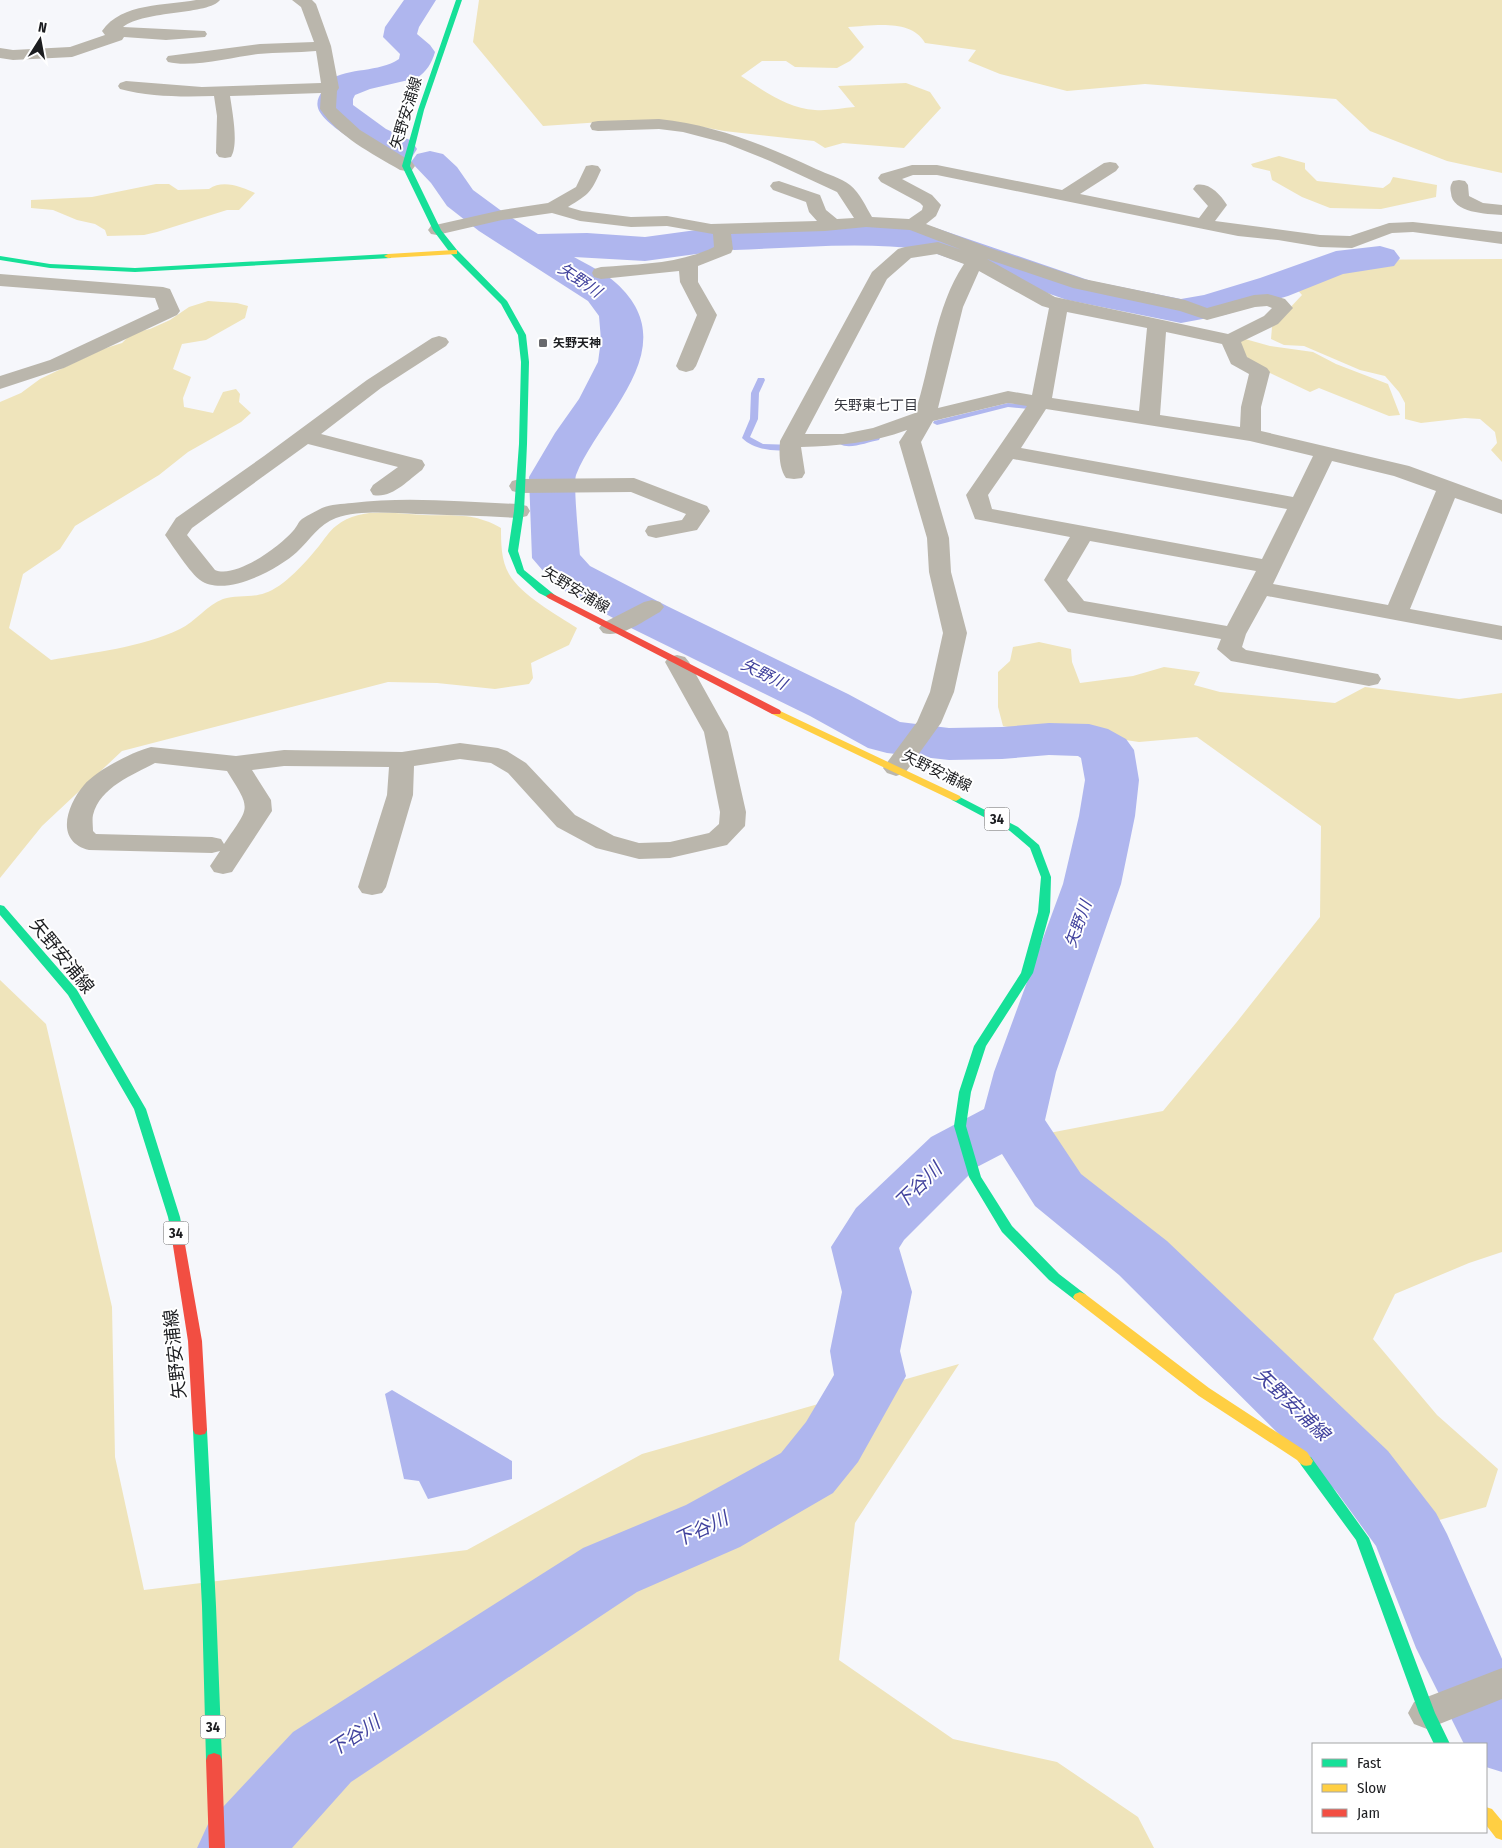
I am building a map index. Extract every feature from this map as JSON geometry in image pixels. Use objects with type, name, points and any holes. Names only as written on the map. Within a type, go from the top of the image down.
[{"type":"main road","name":"矢野安浦線","points":[[459,0],[421,110],[406,166],[437,230],[454,252],[504,303],[522,335],[526,362],[524,444],[519,511],[513,551],[520,571],[542,591],[611,628],[780,714],[981,810],[1014,829],[1035,847],[1046,877],[1044,912],[1027,973],[980,1046],[966,1092],[960,1126],[976,1177],[1007,1229],[1054,1277],[1204,1392],[1302,1456],[1362,1538],[1435,1729]]},
{"type":"main road","points":[[0,258],[29,265],[134,270],[454,252]]},
{"type":"main road","name":"矢野安浦線","points":[[0,908],[73,993],[140,1110],[174,1217],[195,1341],[217,1848]]},
{"type":"main road","points":[[1487,1815],[1502,1833]]},
{"type":"street","points":[[110,31],[116,24],[143,12],[202,4],[212,0]]},
{"type":"street","points":[[300,0],[308,4],[320,33],[331,88],[328,109],[356,137],[406,166]]},
{"type":"street","points":[[110,31],[166,35],[199,34]]},
{"type":"street","points":[[0,53],[13,55],[72,52],[116,37],[110,31]]},
{"type":"street","points":[[174,58],[206,57],[260,49],[323,46]]},
{"type":"street","points":[[126,86],[153,91],[331,88]]},
{"type":"street","points":[[221,91],[225,116],[226,149],[224,153]]},
{"type":"street","points":[[598,126],[659,124],[724,136],[750,145],[843,188],[849,194],[866,222]]},
{"type":"street","points":[[1063,197],[1110,167]]},
{"type":"street","points":[[437,230],[502,215],[553,208],[583,190],[592,170]]},
{"type":"street","points":[[913,225],[930,212],[932,205],[926,199],[887,178],[912,170],[937,170],[1238,231],[1352,242],[1389,228],[1413,227],[1502,238]]},
{"type":"street","points":[[1460,185],[1460,198],[1469,204],[1502,210]]},
{"type":"street","points":[[780,186],[814,199],[818,212],[833,225]]},
{"type":"street","points":[[1202,189],[1218,205],[1204,224]]},
{"type":"street","points":[[553,208],[580,216],[622,221],[667,221],[721,229],[866,222],[913,225],[979,257],[1015,285],[1049,302],[1230,340],[1271,320],[1283,308],[1278,303],[1268,300],[1254,301],[1207,314],[1080,284],[979,257],[938,248],[906,253],[879,276],[792,456],[843,440],[877,434],[925,417],[1008,397],[1250,435],[1401,471],[1502,507]]},
{"type":"street","points":[[601,273],[688,264],[709,258],[724,249],[721,229]]},
{"type":"street","points":[[896,768],[929,723],[942,692],[955,633],[940,572],[938,538],[910,442],[925,417],[961,284],[979,257]]},
{"type":"street","points":[[686,366],[707,315],[689,282],[688,264]]},
{"type":"street","points":[[0,280],[164,293],[170,311],[57,364],[0,383]]},
{"type":"street","points":[[1059,304],[1040,401],[1008,452],[977,495],[983,514],[1084,532],[1396,614],[1502,633]]},
{"type":"street","points":[[1149,418],[1157,325]]},
{"type":"street","points":[[1230,340],[1238,360],[1260,372],[1251,407],[1250,435]]},
{"type":"street","points":[[439,342],[374,384],[179,528],[176,535],[207,575],[216,579],[258,569],[287,549],[303,534],[309,524],[331,512],[377,506],[519,511]]},
{"type":"street","points":[[304,436],[414,465],[381,490]]},
{"type":"street","points":[[1008,452],[1299,505]]},
{"type":"street","points":[[1326,452],[1264,578],[1234,634],[1229,649],[1238,656],[1369,679]]},
{"type":"street","points":[[520,486],[634,485],[699,511],[689,525],[656,531]]},
{"type":"street","points":[[1396,614],[1449,487]]},
{"type":"street","points":[[1084,532],[1055,580],[1076,607],[1234,634]]},
{"type":"street","points":[[611,628],[652,607]]},
{"type":"street","points":[[236,764],[258,800],[259,811],[218,855],[89,842],[80,832],[80,815],[94,790],[112,776],[151,755],[236,764],[284,758],[402,760],[460,752],[498,756],[517,768],[566,821],[605,842],[639,851],[670,850],[718,839],[732,826],[733,812],[716,732],[677,662]]},
{"type":"street","points":[[372,887],[400,795],[402,760]]},
{"type":"street","points":[[1435,1729],[1502,1683]]},
{"type":"shaded area","points":[[479,0],[1502,0],[1502,173],[1447,161],[1370,131],[1336,99],[1145,84],[1067,91],[1000,74],[968,61],[976,50],[925,43],[919,35],[910,30],[890,25],[848,27],[864,47],[850,61],[837,68],[795,67],[786,61],[762,61],[741,76],[785,102],[805,109],[815,110],[855,107],[838,86],[906,83],[930,92],[941,108],[904,148],[843,143],[825,148],[814,141],[724,131],[692,125],[602,122],[543,126],[473,42]]},
{"type":"shaded area","points":[[1279,156],[1305,163],[1305,169],[1317,181],[1383,188],[1390,183],[1393,177],[1437,185],[1436,197],[1381,209],[1330,208],[1302,197],[1272,180],[1270,171],[1253,167],[1251,164]]},
{"type":"shaded area","points":[[156,184],[169,184],[178,190],[209,189],[226,184],[238,186],[255,193],[239,210],[227,210],[144,235],[107,236],[105,230],[95,224],[77,220],[53,210],[31,208],[31,200],[92,197]]},
{"type":"shaded area","points":[[1502,259],[1502,462],[1491,450],[1497,443],[1495,432],[1480,419],[1465,418],[1421,423],[1405,419],[1405,403],[1399,392],[1385,376],[1360,370],[1304,346],[1284,345],[1271,339],[1272,327],[1302,295],[1293,285],[1302,279],[1297,272],[1306,268],[1322,266],[1326,260]]},
{"type":"shaded area","points":[[996,268],[1060,287],[1049,296]]},
{"type":"shaded area","points":[[208,301],[237,303],[248,306],[245,318],[206,340],[182,344],[173,369],[191,377],[183,398],[184,407],[213,413],[223,392],[236,389],[240,394],[239,402],[251,413],[241,422],[188,452],[159,475],[75,526],[60,549],[23,574],[9,628],[51,660],[117,649],[149,641],[180,629],[223,599],[260,595],[272,590],[287,580],[329,533],[346,520],[367,513],[389,513],[472,517],[482,519],[501,528],[504,563],[515,582],[540,604],[577,628],[569,645],[531,663],[533,678],[529,684],[495,689],[437,683],[388,682],[122,751],[42,826],[0,878],[0,402],[21,393],[40,379],[103,349],[122,343],[132,333],[150,329],[170,320],[189,307]]},
{"type":"shaded area","points":[[1245,339],[1270,346],[1313,352],[1336,364],[1388,384],[1400,415],[1389,416],[1319,388],[1310,392],[1268,372],[1238,351],[1239,341]]},
{"type":"shaded area","points":[[1039,642],[1071,649],[1072,662],[1080,683],[1133,676],[1164,667],[1200,672],[1194,685],[1220,692],[1335,703],[1365,687],[1459,699],[1502,693],[1502,1252],[1469,1263],[1395,1294],[1373,1339],[1437,1415],[1498,1469],[1486,1507],[1432,1522],[1393,1499],[1330,1432],[1050,1191],[1044,1134],[1163,1111],[1320,917],[1321,826],[1197,737],[1139,742],[1085,734],[1039,733],[1003,726],[998,707],[998,672],[1010,661],[1013,647]]},
{"type":"shaded area","points":[[0,980],[46,1024],[112,1307],[115,1457],[144,1590],[467,1550],[642,1454],[959,1364],[855,1523],[839,1660],[953,1739],[1057,1762],[1138,1817],[1154,1848],[0,1848]]},
{"type":"water","points":[[392,1390],[512,1461],[512,1479],[428,1499],[419,1481],[404,1479],[385,1394]]},
{"type":"waterway","name":"矢野川","points":[[399,149],[373,137],[351,121],[336,109],[335,99],[341,88],[363,80],[397,74],[411,66],[416,60],[418,52],[400,37],[402,27],[420,0]]},
{"type":"waterway","name":"矢野川","points":[[430,162],[444,175],[460,198],[493,223],[529,246]]},
{"type":"waterway","points":[[734,238],[883,234],[933,239],[1081,291],[1181,311],[1209,306],[1274,287],[1336,263],[1380,258]]},
{"type":"waterway","points":[[529,246],[587,245],[645,249],[711,240]]},
{"type":"waterway","name":"矢野川","points":[[529,246],[602,292],[620,315],[622,340],[619,362],[600,401],[577,433],[552,477],[556,558],[573,576],[649,617],[829,705],[887,737],[949,744],[1002,743],[1049,739],[1089,740],[1107,750],[1112,780],[1107,816],[1092,884],[1025,1072],[1013,1121]]},
{"type":"waterway","points":[[761,380],[755,393],[754,419],[746,438],[761,446],[792,447]]},
{"type":"waterway","points":[[937,423],[1008,405],[1039,408]]},
{"type":"waterway","points":[[844,444],[876,438]]},
{"type":"waterway","name":"下谷川","points":[[239,1848],[322,1757],[610,1570],[713,1526],[807,1473],[832,1442],[870,1376],[865,1351],[877,1292],[865,1247],[880,1224],[954,1152],[1013,1121]]},
{"type":"waterway","name":"矢野安浦線","points":[[1013,1121],[1058,1190],[1143,1258],[1362,1471],[1409,1534],[1456,1648],[1502,1738]]},
{"type":"traffic: fast","points":[[459,0],[421,110],[406,166],[437,230],[454,252],[504,303],[522,335],[525,362],[523,444],[519,511],[513,551],[520,571],[542,591],[551,596]]},
{"type":"traffic: fast","points":[[0,258],[50,266],[135,270],[388,256]]},
{"type":"traffic: fast","points":[[956,798],[1014,829],[1035,847],[1046,877],[1044,912],[1027,973],[980,1046],[965,1092],[960,1126],[975,1177],[1007,1229],[1054,1277],[1080,1297]]},
{"type":"traffic: fast","points":[[0,908],[73,993],[140,1109],[174,1217],[177,1233]]},
{"type":"traffic: fast","points":[[200,1430],[209,1606],[214,1760]]},
{"type":"traffic: fast","points":[[1306,1461],[1362,1538],[1427,1713],[1442,1743]]},
{"type":"traffic: slow","points":[[388,256],[454,252]]},
{"type":"traffic: slow","points":[[776,712],[956,798]]},
{"type":"traffic: slow","points":[[1080,1297],[1204,1392],[1302,1456],[1306,1461]]},
{"type":"traffic: slow","points":[[1487,1815],[1502,1833]]},
{"type":"traffic: jam","points":[[551,596],[776,712]]},
{"type":"traffic: jam","points":[[177,1233],[195,1341],[200,1430]]},
{"type":"traffic: jam","points":[[214,1760],[217,1848]]},
{"type":"place","name":"矢野天神","points":[[543,343]]},
{"type":"district","name":"矢野東七丁目","points":[[876,405]]}]
